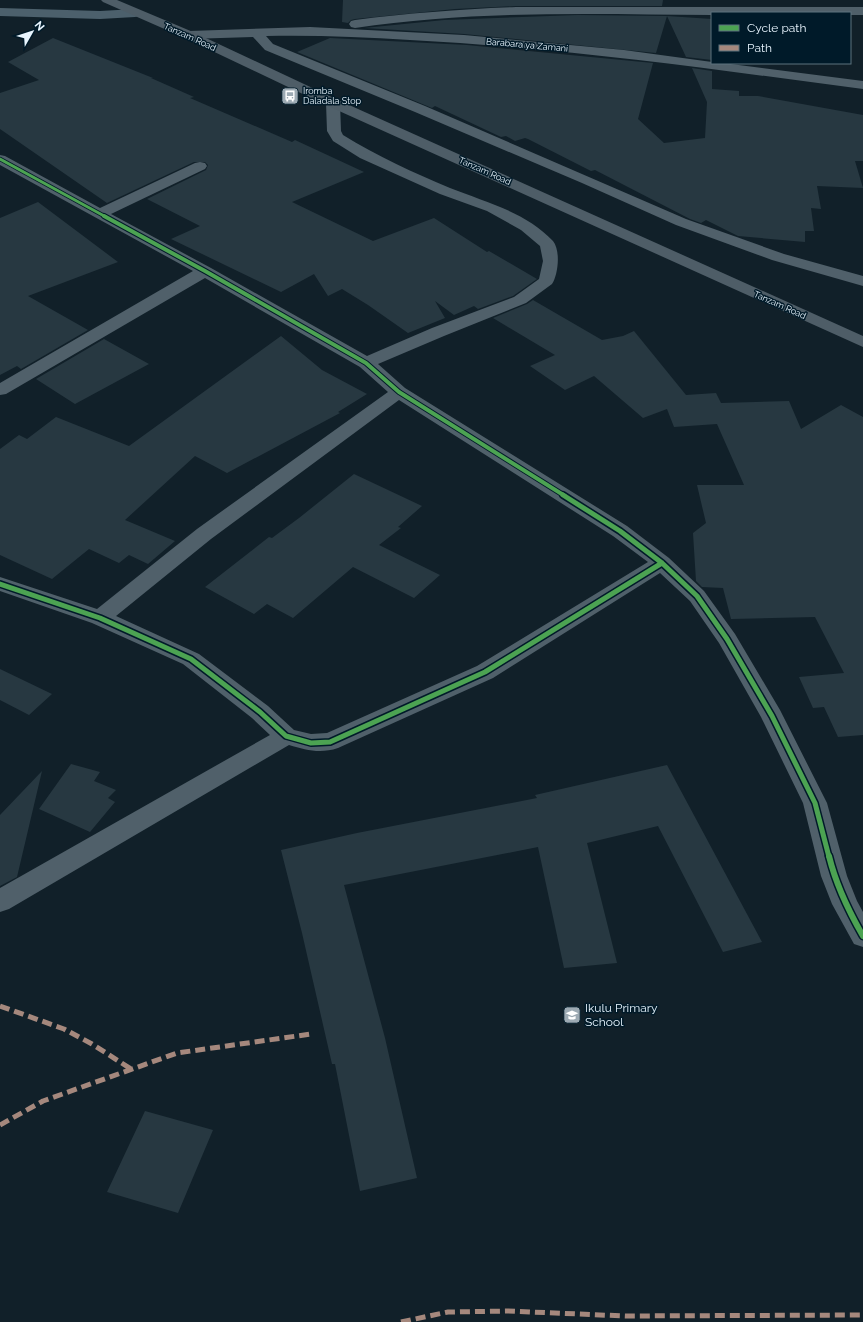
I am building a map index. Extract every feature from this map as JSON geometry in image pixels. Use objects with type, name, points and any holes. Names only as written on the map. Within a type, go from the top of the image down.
[{"type":"highway","name":"Tanzam Road","points":[[107,0],[189,35],[333,103],[863,342]]},
{"type":"main road","points":[[0,12],[100,15],[135,13]]},
{"type":"street","points":[[310,31],[417,14],[508,10],[863,11]]},
{"type":"street","name":"Barabara ya Zamani","points":[[189,35],[310,31],[464,39],[624,54],[863,86]]},
{"type":"street","points":[[255,32],[269,46],[434,115],[681,222],[778,257],[863,281]]},
{"type":"street","points":[[333,103],[334,132],[338,138],[365,155],[445,191],[492,208],[526,227],[547,244],[551,261],[546,281],[520,300],[438,332],[366,363]]},
{"type":"street","points":[[4,166],[99,214],[205,271],[366,363],[398,392],[620,531],[662,563],[697,596],[727,639],[772,716],[815,803],[834,876],[845,904],[863,936]]},
{"type":"street","points":[[99,214],[200,166]]},
{"type":"street","points":[[0,390],[205,271]]},
{"type":"street","points":[[100,618],[204,534],[398,392]]},
{"type":"street","points":[[0,584],[100,618],[191,659],[260,712],[286,736],[311,743],[330,742],[485,672],[662,563]]},
{"type":"street","points":[[0,900],[286,736]]},
{"type":"building","points":[[343,0],[663,0],[662,6],[516,6],[455,9],[355,19],[348,23],[342,22]]},
{"type":"building","points":[[578,15],[667,16],[656,53],[464,34],[364,28],[444,20]]},
{"type":"building","points":[[667,16],[711,19],[711,60],[686,57]]},
{"type":"building","points":[[53,38],[153,78],[151,78],[194,97],[190,98],[292,142],[295,140],[364,172],[292,202],[373,241],[434,218],[487,252],[489,251],[537,279],[513,296],[478,309],[474,306],[454,315],[435,301],[445,318],[408,333],[342,289],[328,296],[314,274],[281,292],[171,239],[200,226],[147,199],[206,170],[208,165],[205,162],[194,162],[107,203],[0,129],[0,93],[39,80],[8,62]]},
{"type":"building","points":[[330,38],[467,45],[653,63],[638,119],[664,143],[705,138],[707,102],[692,68],[712,71],[712,89],[739,91],[739,96],[758,96],[863,115],[863,161],[855,161],[863,188],[817,186],[821,209],[811,208],[814,231],[805,231],[805,242],[738,236],[706,220],[701,223],[690,219],[595,170],[591,171],[528,139],[525,138],[515,141],[506,136],[501,137],[435,106],[432,108],[297,52]]},
{"type":"building","points":[[38,202],[118,262],[28,296],[88,330],[21,369],[17,366],[0,375],[0,218]]},
{"type":"building","points":[[533,300],[602,340],[623,336],[634,331],[686,395],[716,393],[721,403],[789,401],[801,429],[841,405],[863,417],[863,735],[838,737],[824,707],[813,708],[799,677],[844,673],[815,617],[731,619],[723,588],[702,587],[696,581],[693,533],[706,523],[697,485],[744,485],[717,424],[674,427],[667,409],[643,418],[594,376],[565,390],[530,366],[555,355],[493,318]]},
{"type":"building","points":[[281,336],[322,370],[367,394],[338,412],[340,413],[227,473],[195,456],[125,520],[175,541],[148,564],[129,555],[119,563],[89,549],[52,579],[0,555],[0,449],[19,435],[27,439],[56,417],[129,446]]},
{"type":"building","points":[[104,339],[149,364],[75,404],[36,379]]},
{"type":"building","points":[[354,474],[422,506],[398,527],[401,528],[379,545],[440,575],[414,598],[353,567],[293,618],[267,604],[254,614],[205,587],[269,537],[272,538],[299,518]]},
{"type":"building","points":[[0,669],[52,694],[29,715],[0,700]]},
{"type":"building","points":[[71,764],[100,772],[94,781],[116,790],[108,798],[115,802],[90,832],[39,809]]},
{"type":"building","points":[[667,765],[762,942],[723,952],[658,826],[587,843],[617,963],[564,968],[538,847],[344,885],[385,1038],[417,1178],[360,1191],[335,1064],[332,1064],[281,850],[357,833],[537,798],[535,795]]},
{"type":"building","points":[[42,771],[17,877],[0,886],[0,815]]},
{"type":"building","points":[[145,1111],[213,1130],[178,1213],[107,1192]]},
{"type":"marked path","points":[[0,1006],[64,1029],[92,1044],[131,1069]]},
{"type":"marked path","points":[[0,1125],[43,1101],[177,1053],[311,1034]]},
{"type":"marked path","points":[[401,1322],[448,1312],[508,1311],[625,1316],[863,1315]]},
{"type":"cycle path","points":[[0,159],[205,271],[366,363],[399,392],[620,531],[662,563],[697,596],[727,639],[772,716],[815,803],[834,876],[845,904],[863,936]]},
{"type":"cycle path","points":[[0,584],[100,618],[191,659],[260,712],[286,736],[311,743],[330,742],[485,672],[662,563]]},
{"type":"place","name":"Iromba Daladala Stop","points":[[290,96]]},
{"type":"place","name":"Ikulu Primary School","points":[[572,1015]]}]
